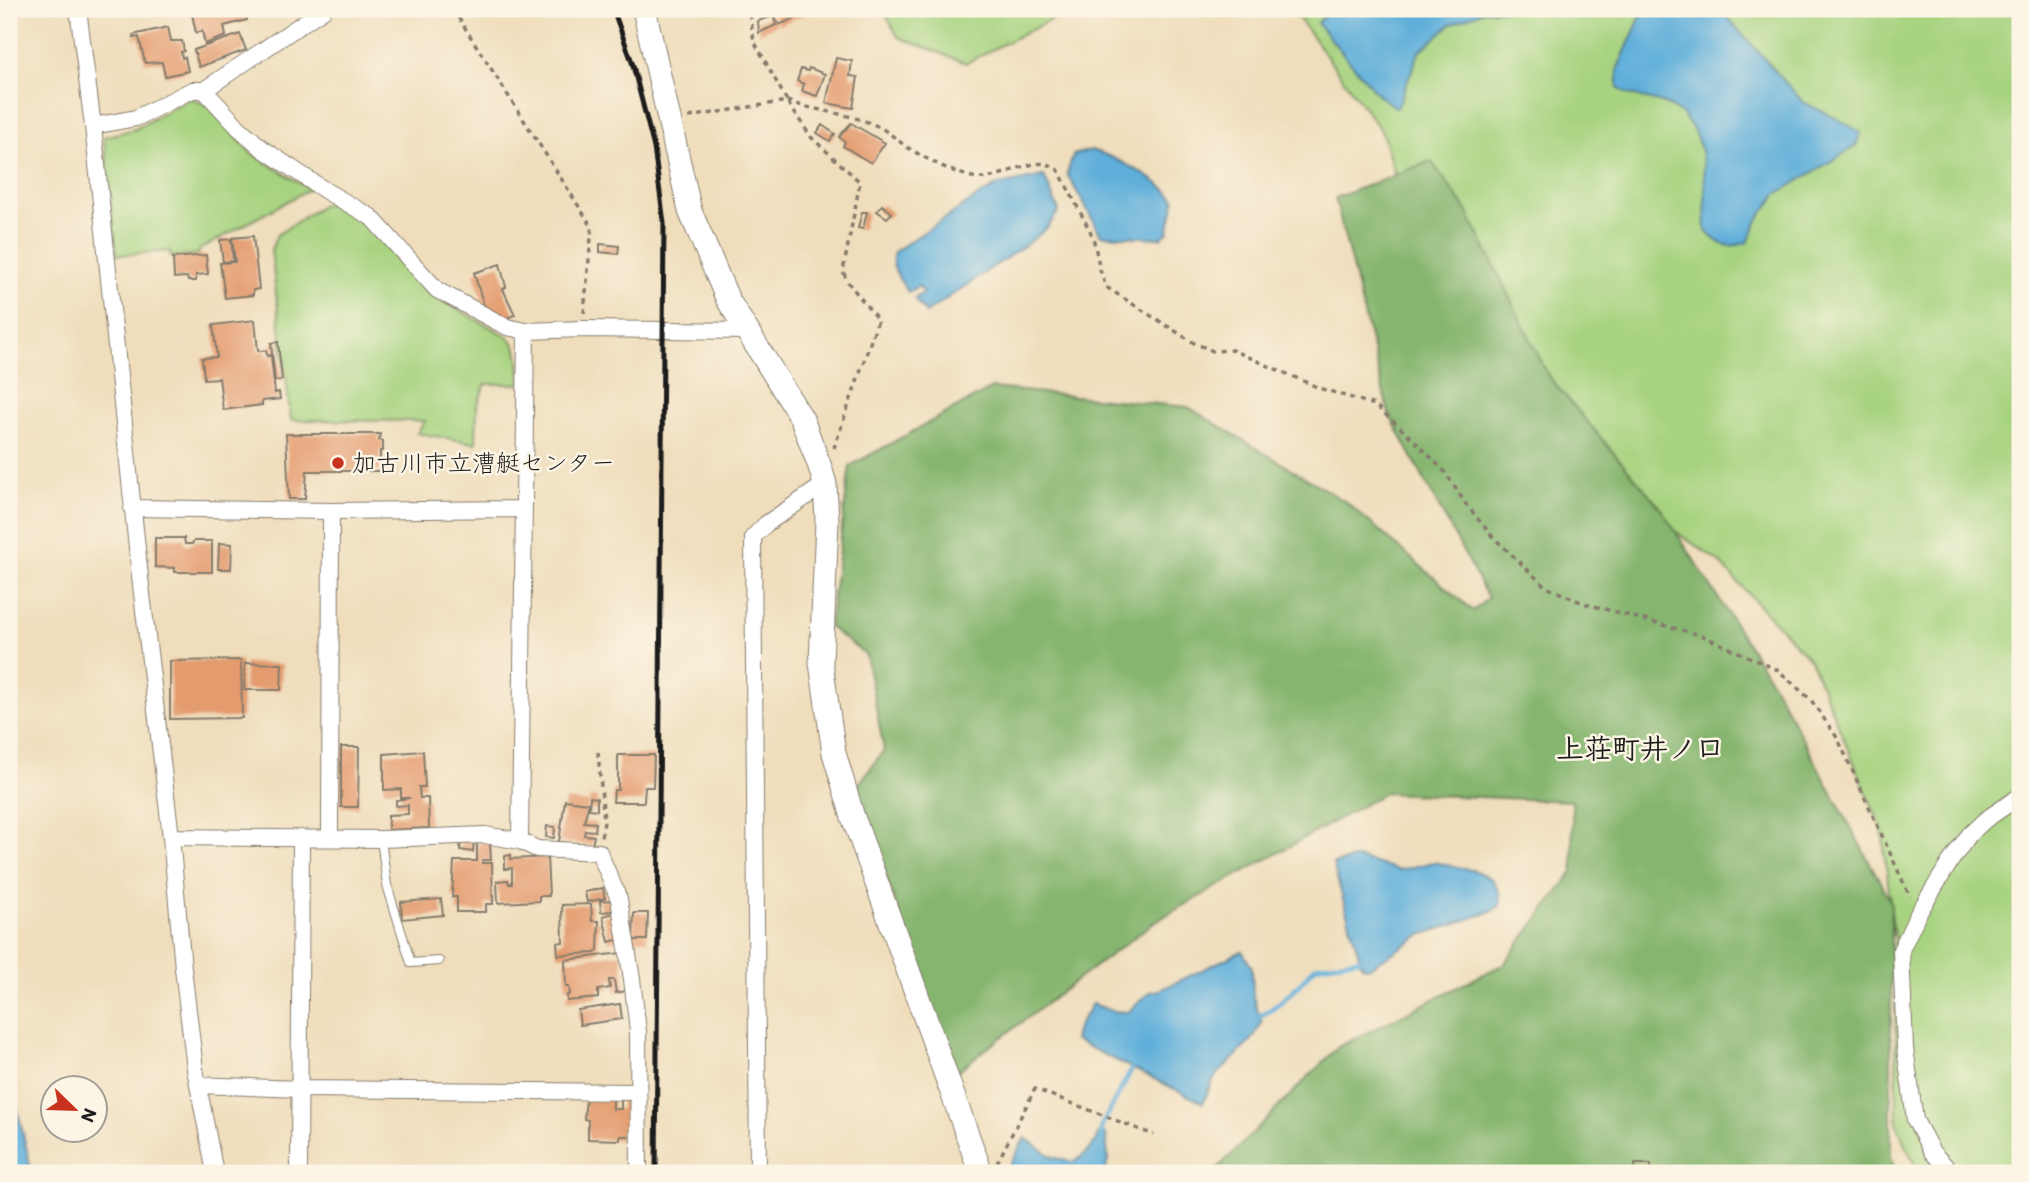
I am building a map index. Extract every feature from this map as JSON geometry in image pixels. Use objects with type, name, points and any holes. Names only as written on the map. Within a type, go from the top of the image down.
[{"type":"street","points":[[78,9],[171,837],[183,968],[198,1085],[215,1173]]},
{"type":"street","points":[[93,126],[136,118],[192,90],[204,90],[324,9]]},
{"type":"street","points":[[643,9],[690,211],[718,279],[746,331],[802,419],[822,475],[827,521],[821,663],[834,753],[853,817],[988,1170]]},
{"type":"street","points":[[204,90],[239,128],[263,149],[326,191],[371,216],[437,290],[508,327],[526,331],[746,331]]},
{"type":"street","points":[[520,841],[526,331]]},
{"type":"street","points":[[758,1173],[753,537],[822,475]]},
{"type":"street","points":[[132,508],[523,509]]},
{"type":"street","points":[[330,838],[331,510]]},
{"type":"street","points":[[1952,1173],[1932,1152],[1915,1120],[1905,1048],[1901,950],[1918,914],[1969,835],[1985,820],[2020,796]]},
{"type":"street","points":[[171,837],[381,839],[485,835],[520,841],[537,849],[599,852],[619,899],[632,978],[638,1031],[639,1173]]},
{"type":"street","points":[[299,1173],[301,838]]},
{"type":"street","points":[[198,1085],[300,1089],[638,1092]]},
{"type":"lane","points":[[381,839],[387,884],[411,963],[439,961]]},
{"type":"path","points":[[453,9],[592,227],[582,329]]},
{"type":"path","points":[[749,9],[754,41],[787,101],[811,137],[860,182],[843,271],[847,281],[878,320],[830,460],[822,475]]},
{"type":"path","points":[[669,121],[787,101],[876,125],[910,149],[972,177],[985,178],[1044,162],[1054,165],[1093,237],[1106,287],[1194,344],[1213,351],[1232,351],[1319,388],[1375,405],[1445,472],[1465,503],[1492,536],[1546,587],[1583,603],[1703,636],[1778,670],[1811,700],[1839,739],[1918,914]]},
{"type":"path","points":[[598,752],[604,822],[599,852]]},
{"type":"path","points":[[988,1170],[1035,1089],[1154,1135]]},
{"type":"green space","points":[[883,9],[1072,9],[966,63],[898,37]]},
{"type":"green space","points":[[1292,9],[2020,9],[2020,1173],[1918,1173],[1897,1124],[1895,945],[1882,829],[1811,661],[1719,562],[1604,481],[1415,241],[1382,132]]},
{"type":"green space","points":[[190,98],[207,105],[251,153],[309,189],[199,250],[199,254],[171,257],[170,251],[117,255],[104,137],[135,129]]},
{"type":"green space","points":[[1431,161],[1466,209],[1549,377],[1660,507],[1773,684],[1891,902],[1891,1158],[1897,1173],[1213,1173],[1338,1047],[1504,964],[1573,872],[1572,801],[1385,793],[1154,922],[953,1074],[856,788],[884,750],[866,655],[829,627],[850,466],[992,388],[1188,407],[1346,502],[1473,611],[1488,598],[1389,414],[1335,198]]},
{"type":"green space","points":[[324,204],[330,204],[364,222],[431,295],[512,341],[519,358],[520,384],[486,384],[477,405],[476,443],[417,433],[425,421],[291,420],[271,250],[277,235]]},
{"type":"water","points":[[1332,9],[1582,9],[1580,17],[1536,10],[1486,10],[1451,24],[1419,52],[1397,108],[1379,96],[1317,23]]},
{"type":"water","points":[[1644,9],[1722,9],[1803,102],[1861,133],[1856,146],[1777,194],[1759,218],[1748,242],[1725,245],[1706,231],[1703,161],[1693,129],[1683,116],[1669,106],[1618,88],[1618,68]]},
{"type":"water","points":[[1091,150],[1137,170],[1169,193],[1175,200],[1168,232],[1161,238],[1101,235],[1067,174],[1073,155]]},
{"type":"water","points":[[1044,176],[1059,211],[1047,228],[926,313],[914,299],[923,293],[919,286],[908,292],[899,278],[894,268],[894,252],[999,185]]},
{"type":"water","points":[[1357,858],[1399,870],[1434,862],[1476,871],[1493,880],[1500,894],[1500,906],[1421,935],[1370,967],[1362,966],[1333,864]]},
{"type":"water","points":[[1242,951],[1252,967],[1253,997],[1262,1023],[1251,1041],[1214,1078],[1203,1103],[1074,1040],[1077,1028],[1092,1004],[1113,1011],[1128,1012],[1150,992],[1160,990]]},
{"type":"water","points":[[9,1073],[32,1173],[9,1173]]},
{"type":"water","points":[[1099,1132],[1106,1134],[1108,1159],[1105,1173],[1005,1173],[1025,1138],[1053,1157],[1073,1162],[1089,1150]]},
{"type":"building","points":[[154,9],[174,9],[174,12],[155,16]]},
{"type":"building","points":[[191,9],[244,9],[247,20],[224,26],[226,36],[205,44],[202,31],[196,33]]},
{"type":"building","points":[[778,9],[809,9],[810,12],[779,25],[774,14]]},
{"type":"building","points":[[773,16],[776,25],[759,33],[758,21]]},
{"type":"building","points":[[168,27],[171,41],[182,41],[182,58],[185,57],[188,71],[165,76],[162,62],[145,63],[139,37],[134,38],[133,35]]},
{"type":"building","points":[[240,34],[246,50],[199,67],[194,50]]},
{"type":"building","points":[[836,58],[852,61],[850,76],[858,77],[853,108],[826,103]]},
{"type":"building","points":[[809,68],[825,74],[817,96],[802,91],[804,84],[797,81],[801,69],[808,71]]},
{"type":"building","points":[[851,123],[885,143],[871,163],[843,146],[845,142],[839,137]]},
{"type":"building","points":[[822,125],[835,134],[830,141],[817,133]]},
{"type":"building","points":[[882,205],[892,213],[887,218],[877,211]]},
{"type":"building","points":[[862,212],[867,212],[863,229],[858,228]]},
{"type":"building","points":[[253,236],[259,289],[253,290],[253,295],[225,298],[220,263],[235,262],[232,238]]},
{"type":"building","points":[[231,239],[233,261],[223,262],[220,240]]},
{"type":"building","points":[[600,244],[619,246],[618,254],[600,252]]},
{"type":"building","points":[[206,255],[208,274],[196,275],[196,281],[188,281],[187,277],[174,278],[173,258]]},
{"type":"building","points":[[500,264],[506,287],[503,289],[515,315],[506,318],[484,306],[474,273]]},
{"type":"building","points":[[255,320],[258,351],[266,350],[267,356],[271,355],[275,393],[279,392],[280,399],[262,401],[262,405],[223,410],[219,378],[204,379],[202,358],[217,357],[213,325]]},
{"type":"building","points":[[278,342],[282,380],[275,381],[271,343]]},
{"type":"building","name":"加古川市立漕艇センター","points":[[286,434],[380,434],[383,451],[380,451],[380,471],[307,471],[305,499],[289,499]]},
{"type":"building","points":[[155,538],[184,538],[185,544],[212,541],[212,572],[175,572],[175,568],[155,567]]},
{"type":"building","points":[[219,543],[232,544],[231,569],[218,569]]},
{"type":"building","points":[[241,660],[242,718],[170,719],[170,661]]},
{"type":"building","points":[[245,663],[282,664],[281,690],[244,690]]},
{"type":"building","points":[[341,747],[359,747],[358,807],[341,807]]},
{"type":"building","points":[[423,751],[425,787],[419,787],[420,798],[428,798],[429,828],[388,830],[388,815],[408,814],[408,805],[396,806],[396,800],[410,798],[401,798],[401,789],[384,790],[384,754]]},
{"type":"building","points":[[618,755],[654,755],[653,787],[645,787],[644,802],[613,802],[614,790],[618,790]]},
{"type":"building","points":[[590,797],[597,798],[597,810],[589,809]]},
{"type":"building","points":[[565,800],[589,803],[584,822],[596,823],[595,831],[585,830],[584,835],[594,836],[592,846],[559,842]]},
{"type":"building","points":[[547,826],[555,827],[554,838],[546,837]]},
{"type":"building","points":[[461,839],[474,841],[473,852],[460,850]]},
{"type":"building","points":[[477,843],[490,843],[491,860],[482,860],[482,863],[492,863],[493,904],[486,904],[486,912],[457,912],[457,897],[452,897],[454,861],[477,861]]},
{"type":"building","points":[[511,855],[511,859],[547,857],[549,896],[539,896],[539,901],[498,903],[497,881],[508,880],[509,884],[512,884],[512,868],[505,869],[505,856]]},
{"type":"building","points":[[603,888],[605,898],[587,902],[585,892]]},
{"type":"building","points":[[441,899],[443,915],[402,919],[401,902]]},
{"type":"building","points":[[612,900],[613,911],[601,912],[600,901]]},
{"type":"building","points":[[591,904],[592,921],[599,921],[598,950],[595,953],[558,955],[557,943],[563,942],[562,905]]},
{"type":"building","points":[[614,913],[620,939],[609,942],[603,916]]},
{"type":"building","points":[[634,913],[648,913],[647,940],[633,940]]},
{"type":"building","points":[[621,953],[626,991],[616,993],[614,980],[609,980],[610,988],[598,990],[598,998],[567,1001],[567,995],[570,994],[569,987],[566,987],[565,960]]},
{"type":"building","points":[[620,1004],[622,1019],[580,1025],[578,1010]]},
{"type":"building","points":[[586,1097],[613,1097],[613,1109],[621,1109],[621,1098],[633,1100],[632,1136],[620,1136],[620,1140],[588,1139],[588,1120],[584,1119]]},
{"type":"building","points":[[1635,1164],[1651,1164],[1651,1173],[1635,1173]]},
{"type":"waterway","points":[[1254,1019],[1272,1009],[1291,993],[1316,966],[1360,959]]},
{"type":"waterway","points":[[1101,1137],[1102,1125],[1134,1065]]},
{"type":"railway","points":[[613,9],[632,62],[654,148],[664,223],[656,1173]]},
{"type":"place","name":"加古川市立漕艇センター","points":[[338,463]]},
{"type":"district","name":"上荘町井ノ口","points":[[1640,748]]}]
